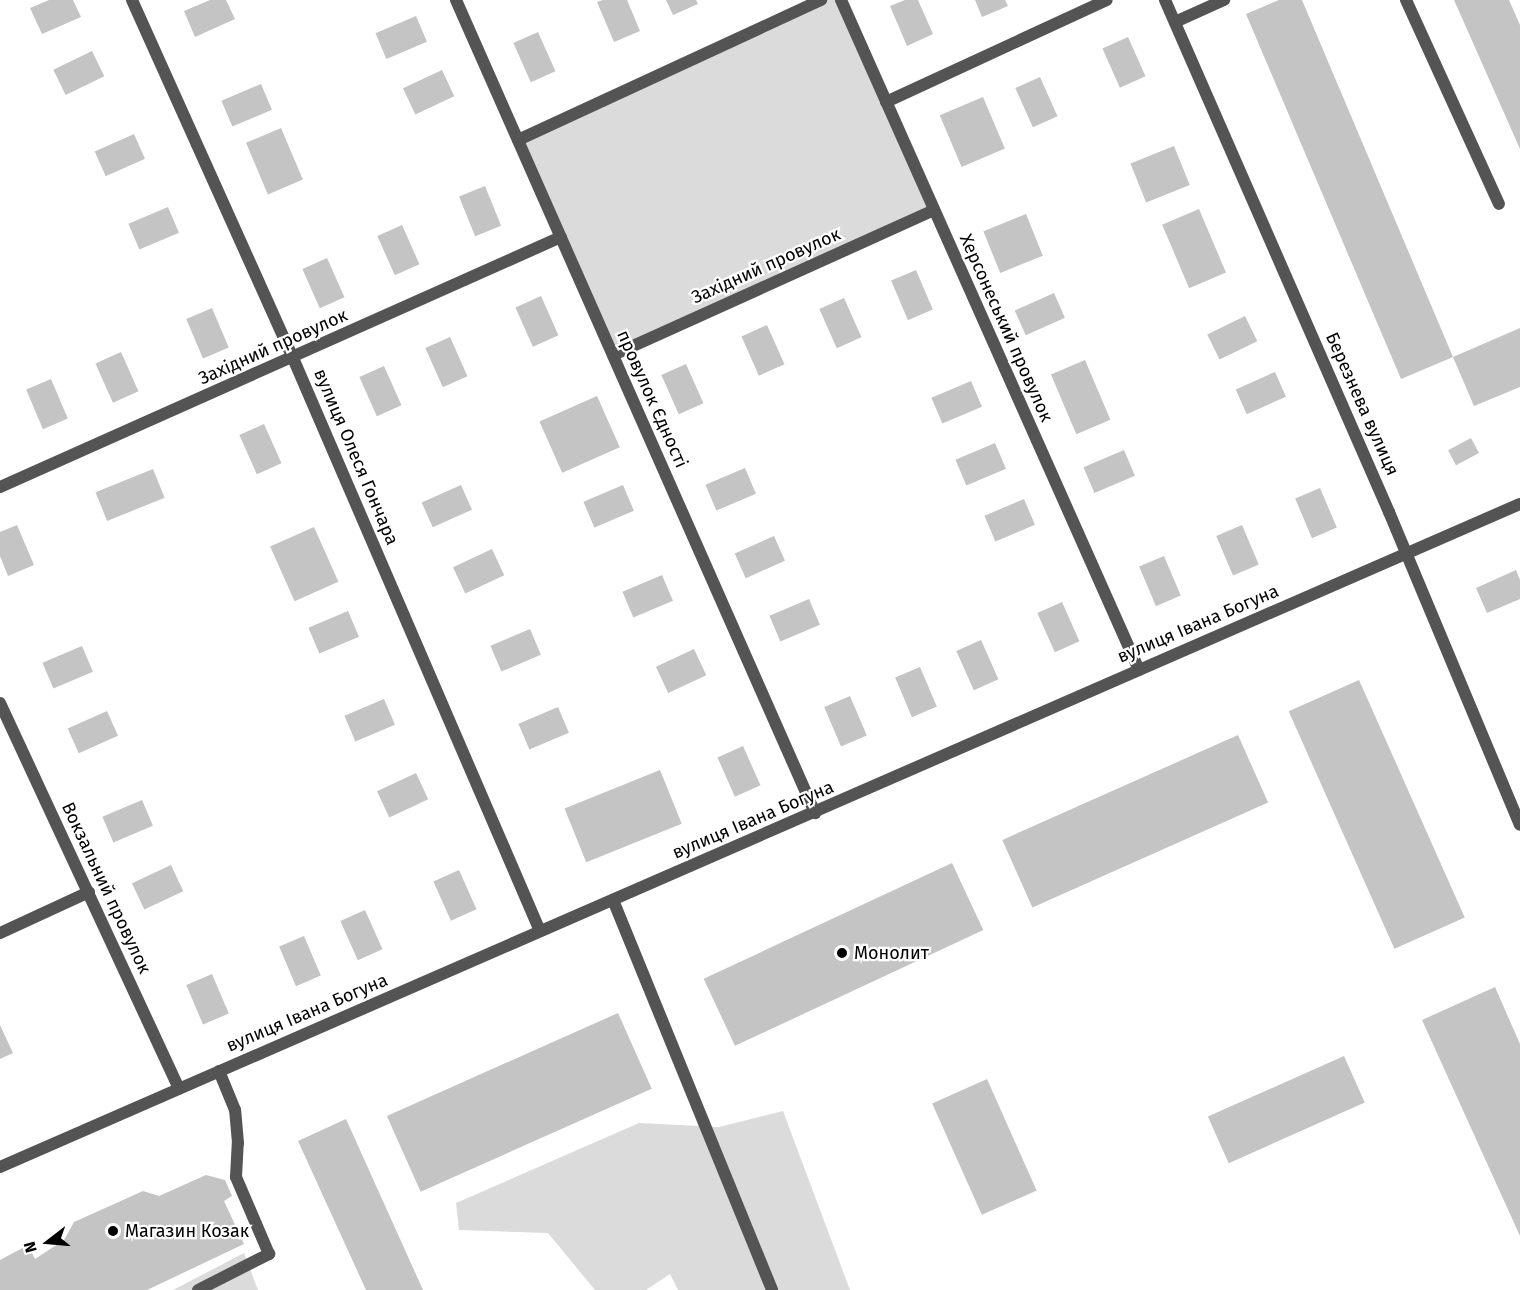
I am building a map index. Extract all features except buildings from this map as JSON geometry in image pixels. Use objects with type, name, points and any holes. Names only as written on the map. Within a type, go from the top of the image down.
[{"type":"street","name":"вулиця Олеся Гончара","points":[[132,0],[293,358],[540,931]]},
{"type":"street","name":"провулок Єдності","points":[[456,0],[815,813]]},
{"type":"street","points":[[518,140],[821,0]]},
{"type":"street","name":"Херсонеський провулок","points":[[841,0],[1138,670]]},
{"type":"street","points":[[886,102],[1107,0]]},
{"type":"street","name":"Березнева вулиця","points":[[1165,0],[1407,554],[1520,825]]},
{"type":"street","points":[[1175,22],[1224,0]]},
{"type":"street","points":[[1406,0],[1499,204]]},
{"type":"street","name":"Західний провулок","points":[[613,356],[934,210]]},
{"type":"street","name":"Західний провулок","points":[[0,487],[561,237]]},
{"type":"street","name":"вулиця Івана Богуна","points":[[0,1167],[1520,504]]},
{"type":"street","name":"Вокзальний провулок","points":[[0,703],[179,1088]]},
{"type":"street","points":[[0,933],[89,892]]},
{"type":"street","points":[[613,900],[772,1290]]},
{"type":"street","points":[[198,1290],[269,1254],[236,1177],[238,1143],[235,1110],[219,1071]]},
{"type":"shaded area","points":[[821,0],[841,0],[934,210],[613,355],[518,140]]},
{"type":"shaded area","points":[[783,1111],[850,1290],[678,1290],[670,1274],[646,1290],[595,1290],[548,1233],[459,1230],[456,1203],[639,1123],[719,1127]]},
{"type":"shaded area","points":[[244,1253],[258,1290],[173,1290]]},
{"type":"place","name":"Монолит","points":[[842,953]]},
{"type":"place","name":"Магазин Козак","points":[[113,1231]]}]
